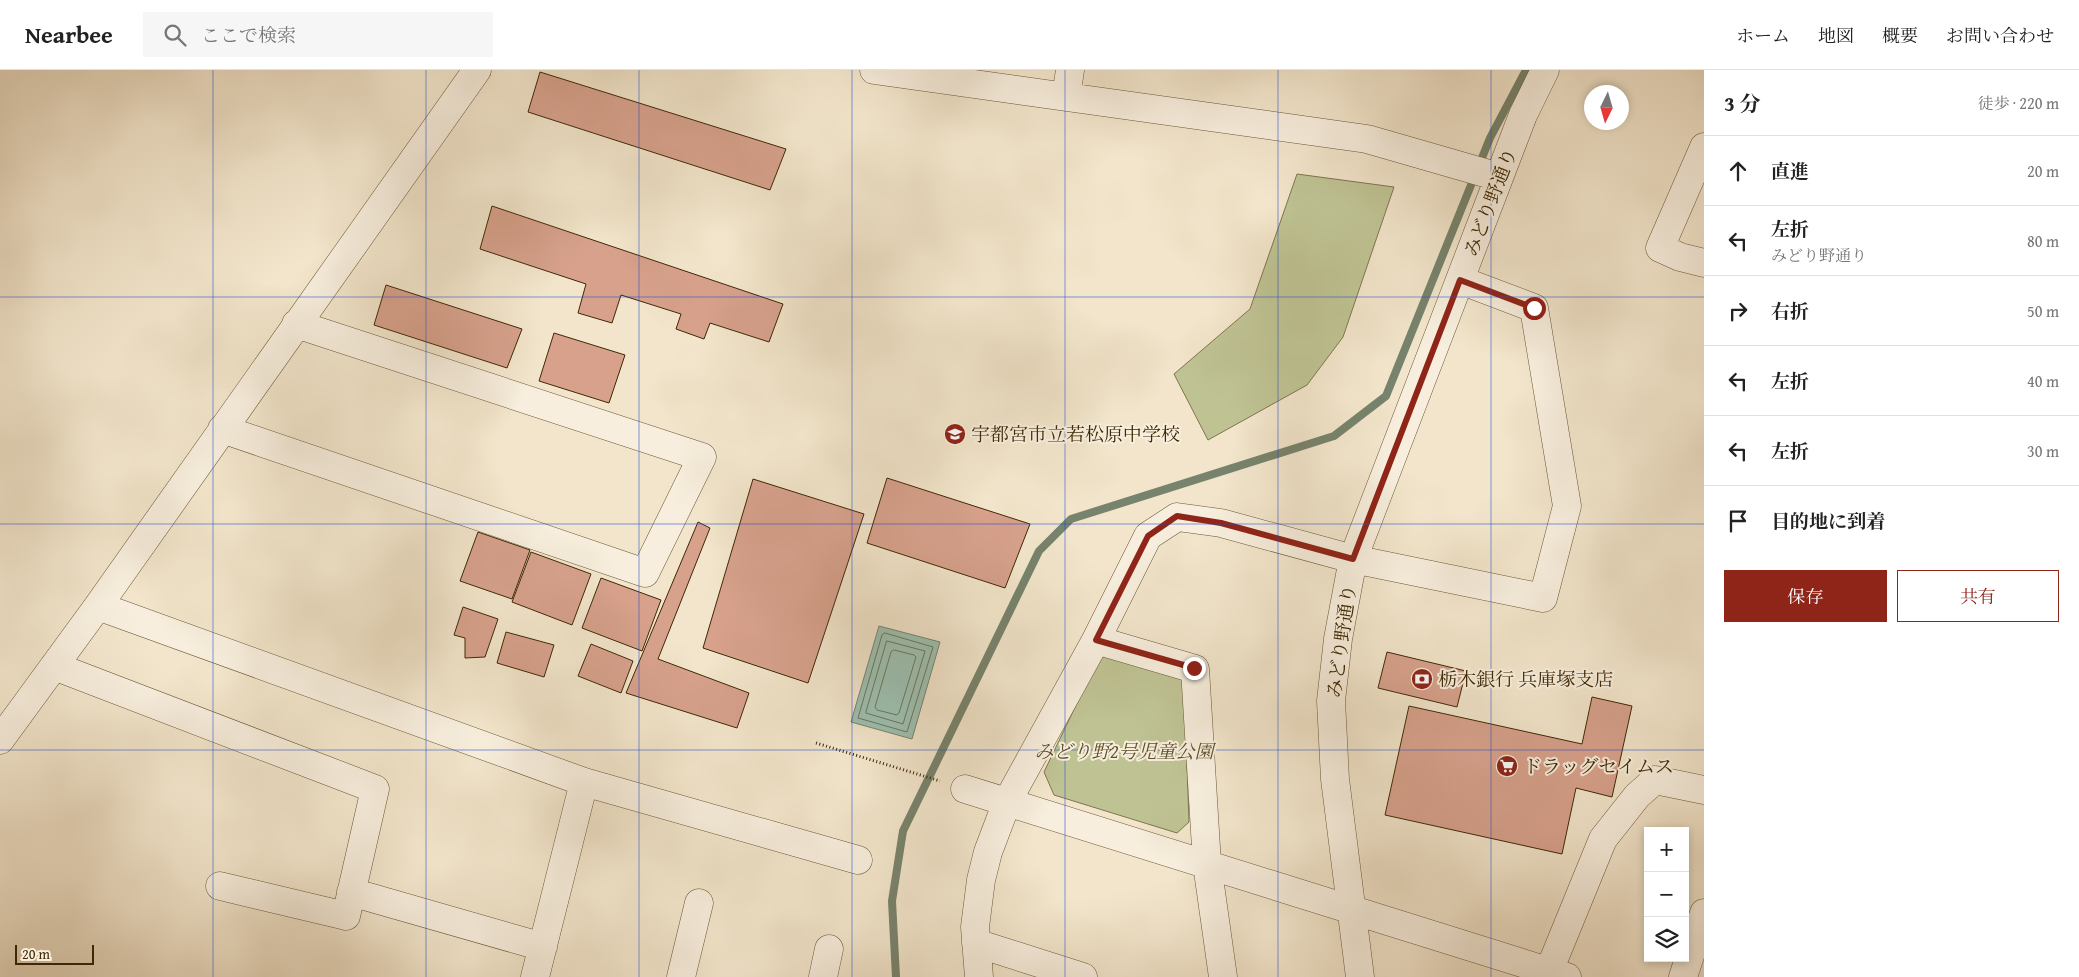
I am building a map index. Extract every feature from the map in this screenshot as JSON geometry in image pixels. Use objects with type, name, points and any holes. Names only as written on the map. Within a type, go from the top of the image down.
[{"type":"street","points":[[874,70],[1367,139],[1499,177]]},
{"type":"street","points":[[1066,97],[1070,70]]},
{"type":"street","name":"みどり野通り","points":[[1360,977],[1335,779],[1331,701],[1338,639],[1353,559],[1523,115],[1545,70]]},
{"type":"street","points":[[0,740],[98,606],[222,430],[469,73]]},
{"type":"street","points":[[1704,147],[1660,248],[1680,257],[1704,263]]},
{"type":"street","points":[[979,977],[975,927],[981,880],[988,852],[1007,802],[1096,640],[1148,536],[1177,516],[1221,523],[1353,559],[1543,598],[1567,506],[1534,308],[1460,280]]},
{"type":"street","points":[[222,430],[645,574],[702,457],[296,324]]},
{"type":"street","points":[[98,606],[584,782],[858,860]]},
{"type":"street","points":[[1096,640],[1194,668],[1207,864],[1223,977]]},
{"type":"street","points":[[54,666],[375,790],[346,916],[220,886]]},
{"type":"street","points":[[955,786],[1558,974],[1603,838],[1636,796],[1654,780],[1704,790]]},
{"type":"street","points":[[535,977],[584,782]]},
{"type":"street","points":[[351,892],[544,947]]},
{"type":"street","points":[[681,977],[699,902]]},
{"type":"street","points":[[1683,977],[1704,913]]},
{"type":"street","points":[[976,943],[1083,977]]},
{"type":"street","points":[[823,977],[829,948]]},
{"type":"path","points":[[816,743],[955,786]]},
{"type":"green space","points":[[1297,174],[1394,187],[1343,337],[1307,385],[1208,440],[1174,374],[1250,309]]},
{"type":"green space","name":"みどり野2号児童公園","points":[[1101,653],[1184,679],[1189,822],[1177,833],[1054,795],[1044,772]]},
{"type":"water","points":[[879,626],[940,642],[912,739],[851,722]]},
{"type":"building","points":[[540,72],[786,149],[770,190],[528,112]]},
{"type":"building","points":[[492,206],[783,304],[769,342],[710,323],[704,339],[676,329],[681,314],[621,295],[612,323],[578,313],[586,284],[480,249]]},
{"type":"building","points":[[386,285],[522,329],[507,368],[374,325]]},
{"type":"building","points":[[554,333],[625,355],[609,403],[539,381]]},
{"type":"building","points":[[887,478],[1030,524],[1005,588],[867,543]]},
{"type":"building","points":[[753,479],[864,514],[808,683],[703,648]]},
{"type":"building","points":[[698,522],[710,528],[658,659],[749,693],[737,728],[626,693]]},
{"type":"building","points":[[478,532],[530,550],[512,599],[460,581]]},
{"type":"building","points":[[531,552],[591,574],[572,625],[512,602]]},
{"type":"building","points":[[601,578],[661,600],[642,651],[582,628]]},
{"type":"building","points":[[463,607],[498,619],[485,657],[465,658],[465,638],[454,635]]},
{"type":"building","points":[[506,632],[554,645],[544,677],[497,663]]},
{"type":"building","points":[[591,644],[633,661],[621,693],[578,676]]},
{"type":"building","name":"栃木銀行 兵庫塚支店","points":[[1387,652],[1466,671],[1457,707],[1378,688]]},
{"type":"building","name":"ドラッグセイムス","points":[[1592,697],[1632,706],[1612,797],[1576,788],[1562,854],[1385,815],[1409,706],[1582,744]]},
{"type":"waterway","points":[[896,977],[892,901],[903,831],[1039,551],[1071,519],[1334,436],[1386,396],[1490,138],[1526,70]]},
{"type":"place","name":"宇都宮市立若松原中学校","points":[[955,434]]},
{"type":"place","name":"栃木銀行 兵庫塚支店","points":[[1422,679]]},
{"type":"place","name":"ドラッグセイムス","points":[[1507,766]]},
{"type":"route","points":[[1194,668],[1096,640],[1148,536],[1177,516],[1221,523],[1353,559],[1460,280],[1534,308]]}]
